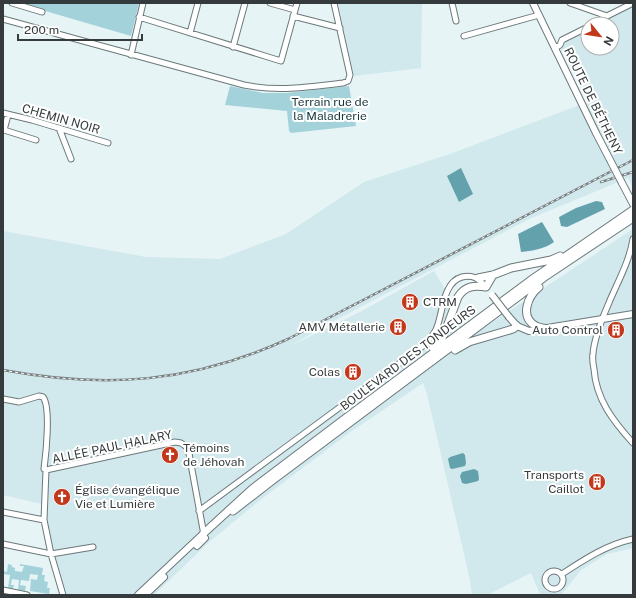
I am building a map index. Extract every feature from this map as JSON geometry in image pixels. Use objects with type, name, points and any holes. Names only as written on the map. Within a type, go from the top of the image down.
[{"type":"highway","name":"BOULEVARD DES TONDEURS","points":[[204,535],[256,485],[531,280],[633,210]]},
{"type":"highway","name":"BOULEVARD DES TONDEURS","points":[[204,535],[247,500],[546,276],[633,218]]},
{"type":"highway","points":[[478,278],[493,275],[511,268],[551,260],[604,230]]},
{"type":"highway","points":[[548,329],[536,326],[527,316],[526,309],[529,298],[533,291],[586,250]]},
{"type":"highway","points":[[343,420],[361,403],[427,354],[438,343],[445,332],[458,296],[461,292],[471,286],[486,287],[493,275]]},
{"type":"highway","points":[[406,381],[450,352],[469,342],[517,326]]},
{"type":"main road","name":"ROUTE DE BÉTHENY","points":[[534,4],[596,134],[633,204]]},
{"type":"main road","points":[[486,287],[508,318],[524,330],[537,331],[633,314]]},
{"type":"main road","points":[[138,595],[204,535]]},
{"type":"main road","points":[[145,595],[204,535]]},
{"type":"street","points":[[12,3],[42,12]]},
{"type":"street","points":[[131,54],[143,3]]},
{"type":"street","points":[[190,33],[198,3]]},
{"type":"street","points":[[233,46],[245,3]]},
{"type":"street","points":[[270,3],[294,13],[340,28]]},
{"type":"street","points":[[139,17],[281,61],[297,3]]},
{"type":"street","points":[[3,19],[244,85],[268,89],[287,90],[343,83],[348,81],[350,75],[334,3]]},
{"type":"street","points":[[452,3],[456,21]]},
{"type":"street","points":[[570,3],[607,16],[633,3]]},
{"type":"street","points":[[464,36],[538,15]]},
{"type":"street","points":[[555,48],[560,45],[562,40],[580,30]]},
{"type":"street","name":"CHEMIN NOIR","points":[[36,140],[4,130],[5,114],[108,143]]},
{"type":"street","points":[[59,128],[71,159]]},
{"type":"street","points":[[633,239],[628,261],[597,334],[592,355],[594,379],[602,402],[615,422],[633,443]]},
{"type":"street","points":[[199,511],[427,343],[437,327],[448,288],[459,277],[466,276],[478,278],[486,287]]},
{"type":"street","points":[[3,399],[18,402],[39,396],[44,398],[47,418],[44,469],[46,470]]},
{"type":"street","name":"ALLÉE PAUL HALARY","points":[[63,595],[51,554],[44,520],[46,470],[175,442],[182,443],[188,448],[204,535]]},
{"type":"street","points":[[3,512],[44,520]]},
{"type":"street","points":[[562,574],[589,556],[609,546],[633,539]]},
{"type":"street","points":[[3,544],[51,554],[93,547]]},
{"type":"street","points":[[3,590],[27,595]]},
{"type":"shaded area","points":[[338,3],[422,3],[421,68],[354,76]]},
{"type":"shaded area","points":[[633,5],[633,188],[628,178],[529,219],[326,325],[290,346],[358,313],[434,271],[473,335],[633,229],[633,548],[607,554],[581,570],[561,595],[540,594],[531,573],[487,595],[472,595],[470,580],[427,394],[423,383],[349,433],[259,501],[209,542],[154,595],[62,595],[48,555],[43,523],[42,504],[3,495],[3,231],[146,257],[220,259],[286,234],[364,182],[453,153],[590,101],[561,49],[561,45],[563,41],[580,32],[580,56],[620,56],[620,16],[612,16]]},
{"type":"shaded area","points":[[461,168],[473,194],[459,202],[447,176]]},
{"type":"shaded area","points":[[596,201],[602,202],[605,209],[567,227],[561,226],[559,217],[576,208]]},
{"type":"shaded area","points":[[542,222],[554,242],[538,249],[521,252],[518,234]]},
{"type":"shaded area","points":[[463,453],[465,455],[465,466],[452,469],[450,468],[448,459]]},
{"type":"shaded area","points":[[474,469],[478,471],[478,481],[466,484],[462,483],[460,476],[462,472]]},
{"type":"green space","points":[[18,3],[139,3],[131,36]]},
{"type":"green space","name":"Terrain rue de la Maladrerie","points":[[230,86],[263,93],[287,93],[349,86],[356,126],[291,133],[289,131],[287,111],[225,105]]},
{"type":"green space","points":[[8,564],[15,568],[15,571],[22,572],[24,566],[20,566],[20,564],[43,568],[42,575],[45,575],[44,581],[48,582],[47,588],[50,588],[49,594],[30,591],[31,579],[37,580],[38,575],[30,574],[29,581],[21,580],[20,585],[26,586],[25,591],[18,590],[19,580],[12,579],[11,585],[14,585],[13,589],[8,588],[10,575],[3,574],[3,571],[7,572]]},
{"type":"railway","points":[[3,370],[41,376],[77,379],[113,380],[148,378],[183,373],[217,365],[252,354],[288,339],[633,160]]},
{"type":"railway","points":[[601,182],[633,172]]},
{"type":"place","name":"CTRM","points":[[410,302]]},
{"type":"place","name":"AMV Métallerie","points":[[398,327]]},
{"type":"place","name":"Auto Control","points":[[616,330]]},
{"type":"place","name":"Colas","points":[[353,372]]},
{"type":"place","name":"Témoins de Jéhovah","points":[[170,455]]},
{"type":"place","name":"Transports Caillot","points":[[597,482]]},
{"type":"place","name":"Église évangélique Vie et Lumière","points":[[62,497]]}]
